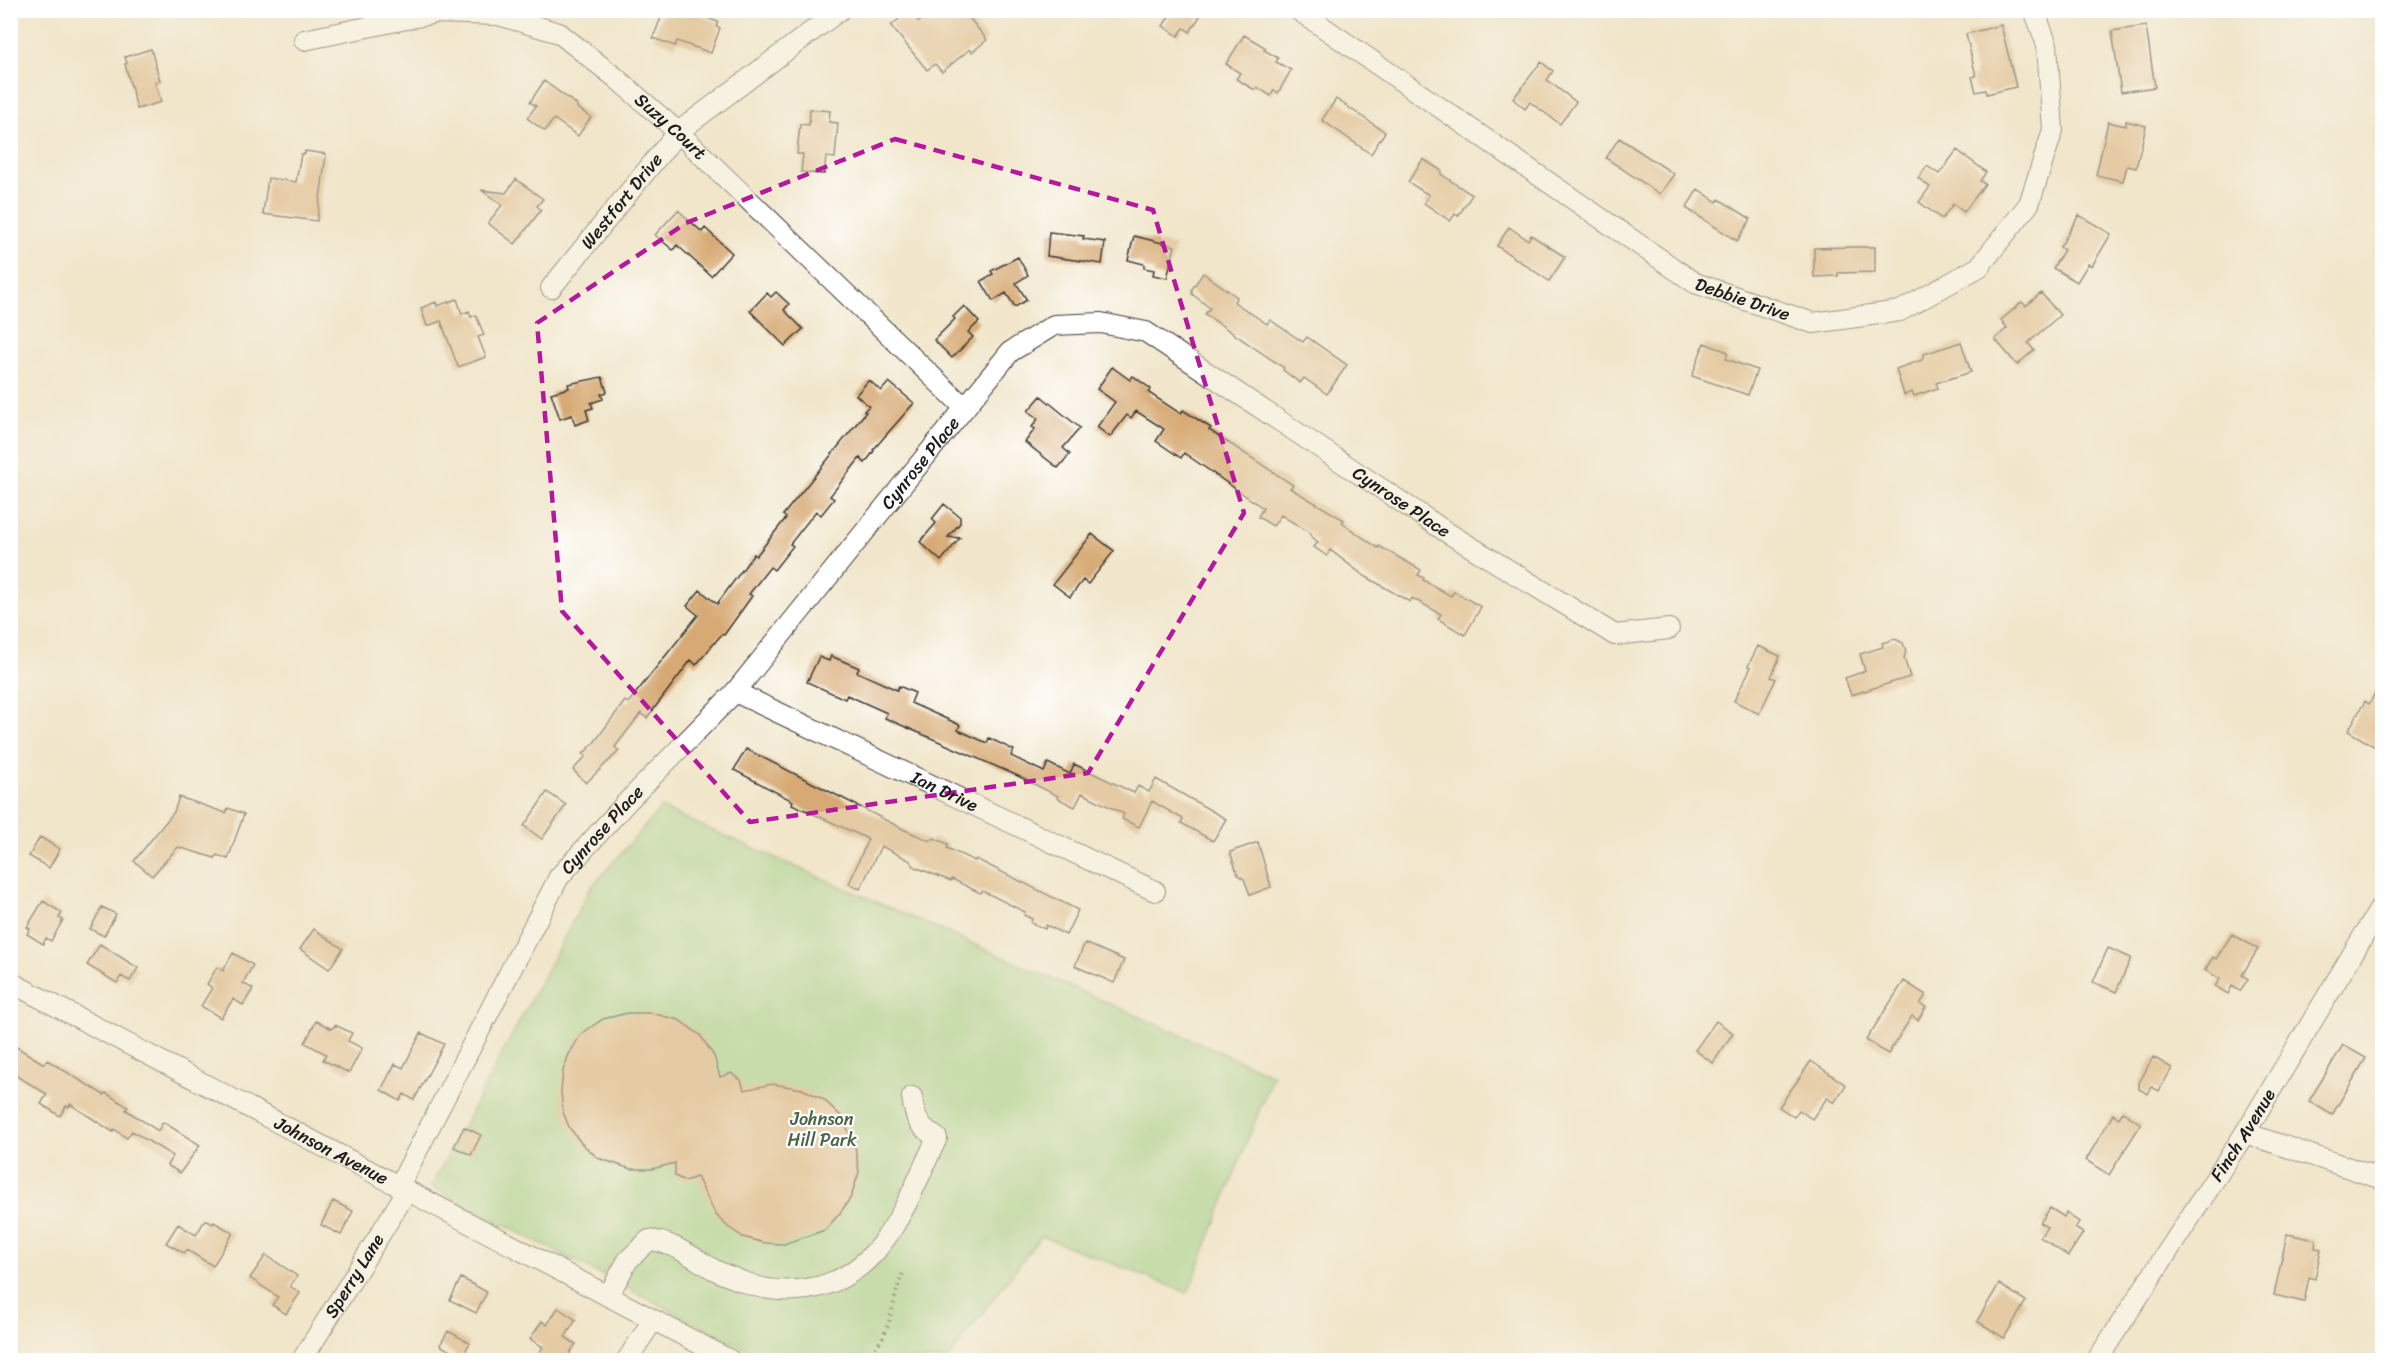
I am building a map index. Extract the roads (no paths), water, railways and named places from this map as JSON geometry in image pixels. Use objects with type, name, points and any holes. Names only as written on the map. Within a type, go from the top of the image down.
[{"type":"street","name":"Westfort Drive","points":[[551,288],[678,132],[840,10]]},
{"type":"street","name":"Debbie Drive","points":[[1298,10],[1695,283],[1813,323],[1900,311],[1979,267],[2029,204],[2053,130],[2047,45],[2034,10]]},
{"type":"street","name":"Suzy Court","points":[[304,40],[436,13],[498,15],[559,33],[616,78],[678,132],[965,408]]},
{"type":"street","name":"Cynrose Place","points":[[403,1188],[559,877],[626,803],[735,692],[1010,352],[1054,325],[1101,323],[1146,332],[1448,533],[1615,635],[1669,628]]},
{"type":"street","name":"Ian Drive","points":[[735,692],[1155,891]]},
{"type":"street","name":"Finch Avenue","points":[[2097,1360],[2245,1133],[2382,906]]},
{"type":"street","name":"Johnson Avenue","points":[[10,982],[730,1360]]},
{"type":"street","points":[[608,1296],[628,1260],[649,1240],[660,1241],[675,1247],[716,1270],[752,1286],[786,1292],[827,1286],[862,1267],[883,1244],[937,1138],[921,1127],[914,1115],[912,1097]]},
{"type":"street","points":[[2245,1133],[2382,1179]]},
{"type":"street","name":"Sperry Lane","points":[[302,1360],[396,1213],[403,1188]]},
{"type":"street","points":[[627,1360],[653,1320]]},
{"type":"park label","name":"Johnson Hill Park","points":[[822,1129]]}]
